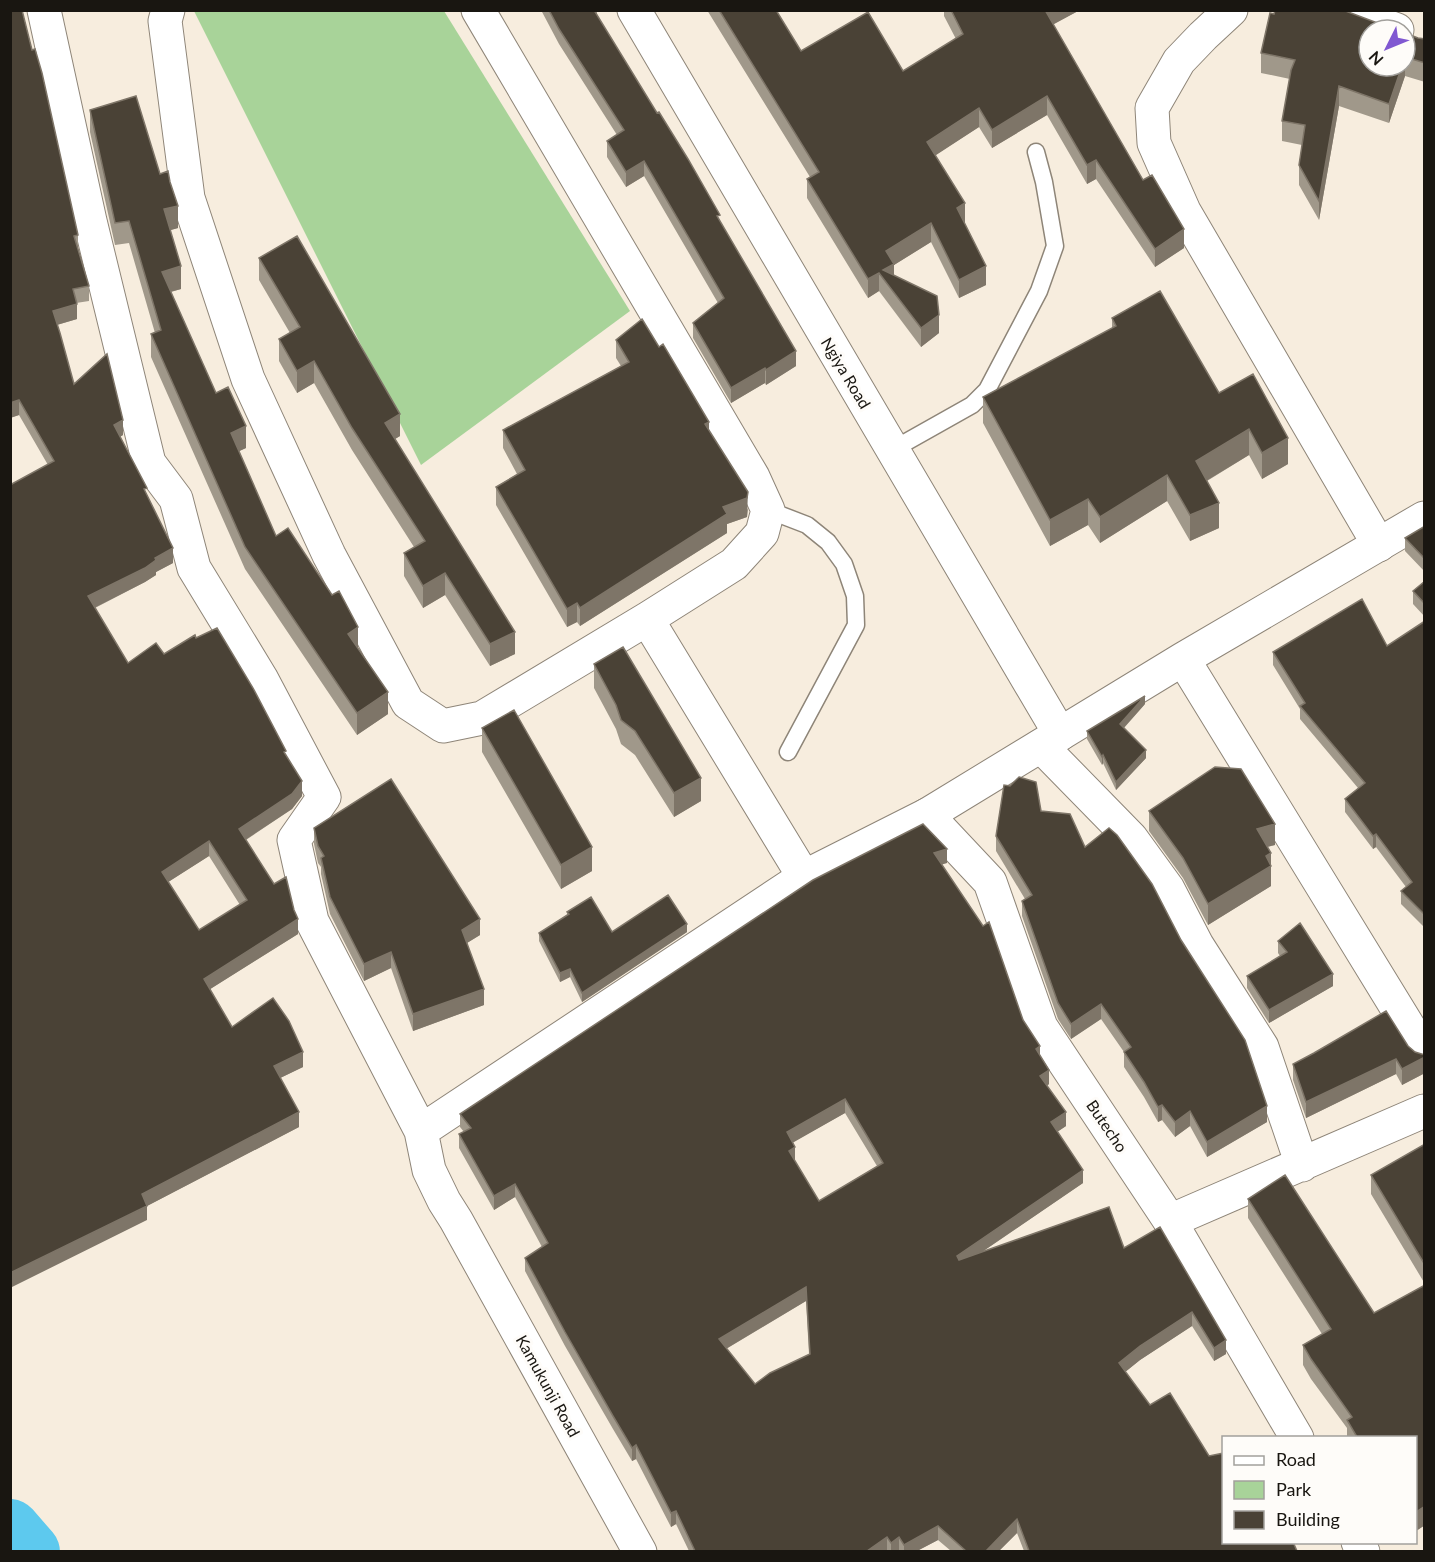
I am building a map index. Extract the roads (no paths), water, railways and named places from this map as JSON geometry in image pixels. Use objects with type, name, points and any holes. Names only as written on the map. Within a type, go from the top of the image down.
[{"type":"street","name":"Kamukunji Road","points":[[45,10],[90,221],[149,463],[176,498],[194,568],[261,678],[324,797],[294,840],[312,921],[421,1131],[429,1170],[444,1201],[640,1551]]},
{"type":"street","points":[[168,10],[165,21],[188,198],[248,379],[329,555],[408,703],[443,726],[482,718],[734,564],[762,533],[768,510],[753,477],[478,10]]},
{"type":"street","name":"Ngiya Road","points":[[634,10],[892,450],[1050,740],[1131,838],[1168,889],[1197,945],[1262,1047],[1302,1165]]},
{"type":"street","points":[[1231,10],[1179,61],[1152,108],[1155,142],[1185,211],[1379,545]]},
{"type":"street","points":[[1343,10],[1365,18]]},
{"type":"street","points":[[421,1131],[804,877],[927,815],[1183,658],[1425,518]]},
{"type":"street","points":[[647,619],[804,877]]},
{"type":"street","points":[[1183,658],[1425,1052]]},
{"type":"street","name":"Butecho","points":[[927,815],[990,882],[1041,1027],[1170,1221],[1296,1436]]},
{"type":"street","points":[[1170,1221],[1425,1111]]},
{"type":"lane","points":[[892,450],[972,405],[987,390],[1039,291],[1055,246],[1044,182],[1036,152]]},
{"type":"lane","points":[[768,510],[807,525],[828,542],[844,564],[855,596],[856,625],[788,752]]},
{"type":"waterway","points":[[10,1529],[30,1552]]}]
